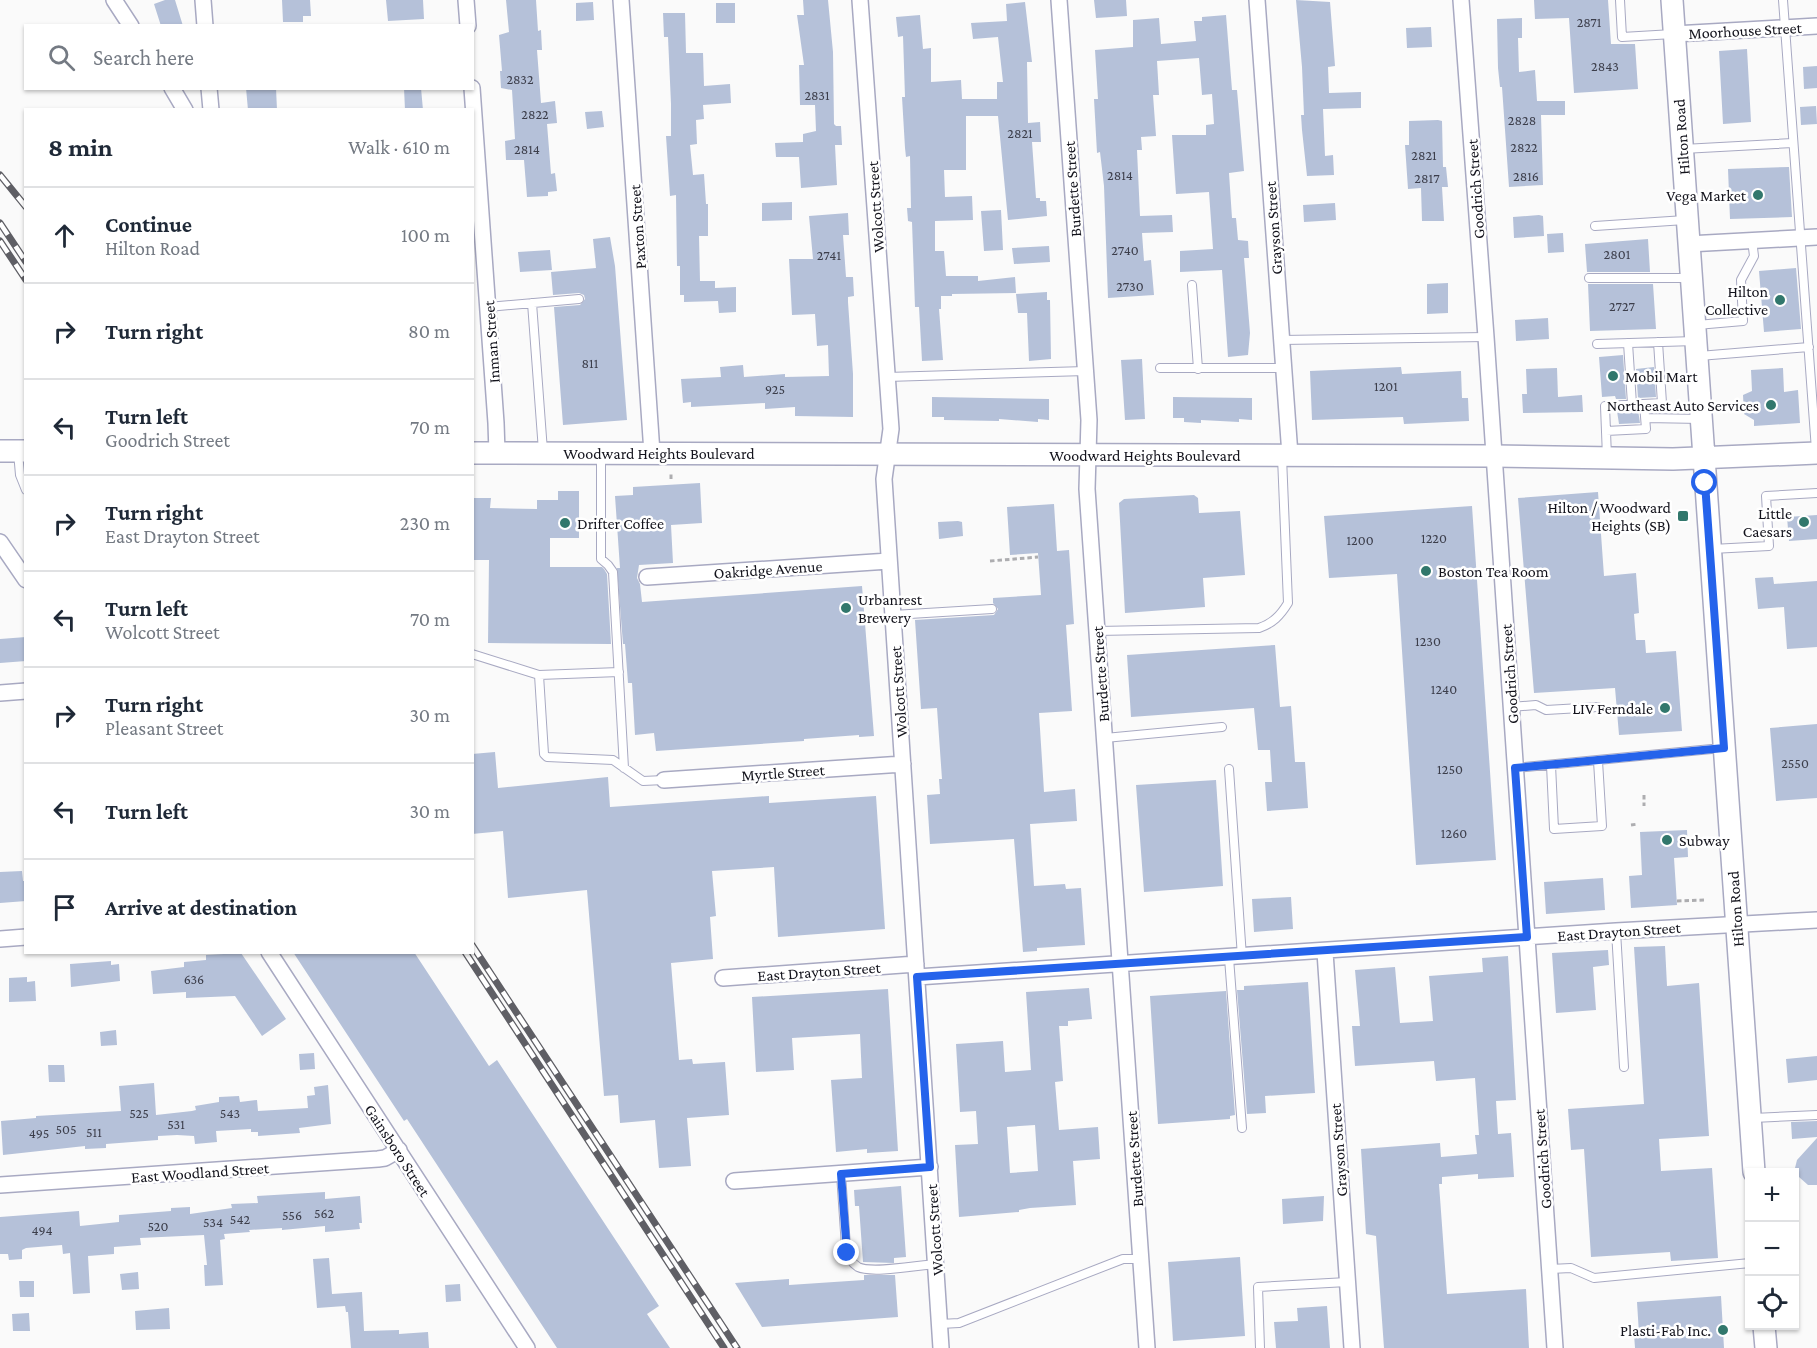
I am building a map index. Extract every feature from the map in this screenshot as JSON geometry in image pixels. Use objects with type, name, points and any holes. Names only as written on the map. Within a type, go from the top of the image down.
[{"type":"street","points":[[114,0],[130,24]]},
{"type":"street","points":[[203,0],[205,24]]},
{"type":"street","points":[[466,0],[468,24]]},
{"type":"street","name":"Paxton Street","points":[[621,0],[652,453]]},
{"type":"street","name":"Wolcott Street","points":[[860,0],[891,429],[884,479],[942,1348]]},
{"type":"street","name":"Burdette Street","points":[[1059,0],[1090,430],[1086,480],[1147,1348]]},
{"type":"street","name":"Grayson Street","points":[[1257,0],[1283,368],[1286,455]]},
{"type":"street","name":"Goodrich Street","points":[[1461,0],[1555,1348]]},
{"type":"street","name":"Hilton Road","points":[[1672,0],[1754,1168]]},
{"type":"street","name":"Moorhouse Street","points":[[1674,34],[1817,26]]},
{"type":"street","points":[[173,90],[184,108]]},
{"type":"street","points":[[209,90],[211,108]]},
{"type":"street","name":"Inman Street","points":[[472,90],[473,108]]},
{"type":"street","name":"Inman Street","points":[[474,115],[497,453]]},
{"type":"street","points":[[1688,244],[1817,237]]},
{"type":"street","name":"Woodward Heights Boulevard","points":[[474,453],[1608,458],[1703,458],[1817,453]]},
{"type":"street","points":[[0,542],[24,577]]},
{"type":"street","name":"Oakridge Avenue","points":[[648,577],[889,561]]},
{"type":"street","points":[[0,693],[24,691]]},
{"type":"street","name":"Myrtle Street","points":[[664,780],[903,764]]},
{"type":"street","name":"East Drayton Street","points":[[723,978],[1120,964],[1817,920]]},
{"type":"street","points":[[0,939],[24,937]]},
{"type":"street","name":"Grayson Street","points":[[1325,952],[1352,1348]]},
{"type":"street","name":"Gainsboro Street","points":[[270,954],[527,1348]]},
{"type":"street","name":"East Woodland Street","points":[[0,1185],[378,1159],[385,1158],[399,1150]]},
{"type":"street","points":[[734,1181],[930,1167]]},
{"type":"street","points":[[1764,1330],[1766,1348]]},
{"type":"lane","points":[[1620,0],[1622,37],[1674,34]]},
{"type":"lane","points":[[1783,0],[1817,462]]},
{"type":"lane","points":[[1682,150],[1793,143]]},
{"type":"lane","points":[[1594,226],[1687,219]]},
{"type":"lane","points":[[1697,341],[1743,321],[1741,280],[1754,256],[1752,240]]},
{"type":"lane","points":[[1589,278],[1691,278]]},
{"type":"lane","points":[[1192,285],[1198,369]]},
{"type":"lane","points":[[488,307],[579,299]]},
{"type":"lane","points":[[532,303],[543,453]]},
{"type":"lane","points":[[1281,340],[1486,337]]},
{"type":"lane","points":[[1597,344],[1697,341],[1809,347]]},
{"type":"lane","points":[[1608,458],[1605,406],[1662,403],[1658,342]]},
{"type":"lane","points":[[1628,343],[1632,404]]},
{"type":"lane","points":[[1160,368],[1283,368]]},
{"type":"lane","points":[[887,376],[1086,371]]},
{"type":"lane","points":[[1606,431],[1646,429],[1644,404]]},
{"type":"lane","points":[[1646,418],[1701,419]]},
{"type":"lane","points":[[14,451],[24,485]]},
{"type":"lane","points":[[601,453],[601,559],[609,565],[613,572],[624,768]]},
{"type":"lane","points":[[1096,631],[1259,628],[1268,625],[1280,616],[1288,603],[1286,455]]},
{"type":"lane","points":[[1710,549],[1769,546],[1766,495],[1817,493]]},
{"type":"lane","points":[[893,615],[992,609]]},
{"type":"lane","points":[[474,655],[539,675],[619,672]]},
{"type":"lane","points":[[539,675],[544,754],[547,757],[613,760],[643,781],[664,780]]},
{"type":"lane","points":[[1511,706],[1536,705],[1546,711],[1598,707]]},
{"type":"lane","points":[[1105,738],[1222,727]]},
{"type":"lane","points":[[1515,768],[1724,748]]},
{"type":"lane","points":[[1551,765],[1554,829],[1602,826],[1598,761]]},
{"type":"lane","points":[[1229,769],[1242,1128]]},
{"type":"lane","points":[[1616,931],[1624,1066]]},
{"type":"lane","points":[[1751,1119],[1817,1115]]},
{"type":"lane","points":[[841,1174],[846,1246],[854,1264],[870,1270],[936,1264]]},
{"type":"lane","points":[[940,1324],[959,1323],[1123,1259],[1141,1258]]},
{"type":"lane","points":[[1550,1269],[1571,1268],[1593,1278],[1745,1263]]},
{"type":"lane","points":[[1260,1348],[1258,1287],[1347,1282]]},
{"type":"path","points":[[990,561],[1038,557]]},
{"type":"path","points":[[1644,795],[1644,806]]},
{"type":"path","points":[[1631,825],[1638,824]]},
{"type":"path","points":[[1679,909],[1678,901],[1704,900]]},
{"type":"building","points":[[165,0],[175,0],[182,24],[160,24],[154,4]]},
{"type":"building","points":[[282,0],[310,0],[311,16],[303,16],[303,22],[283,22]]},
{"type":"building","points":[[386,0],[423,0],[424,19],[388,21]]},
{"type":"building","points":[[506,0],[536,0],[542,50],[537,50],[541,103],[555,101],[557,123],[547,124],[551,174],[555,173],[557,191],[548,192],[548,196],[527,197],[524,160],[506,160],[505,141],[515,139],[512,90],[501,88],[499,35],[509,32]]},
{"type":"building","points":[[803,0],[828,0],[833,52],[834,124],[841,126],[842,145],[835,145],[837,185],[801,188],[799,157],[776,157],[775,143],[803,142],[803,134],[816,131],[815,105],[800,105],[799,65],[804,65],[797,15],[804,15]]},
{"type":"building","points":[[1094,0],[1126,0],[1127,16],[1096,18]]},
{"type":"building","points":[[1296,0],[1330,2],[1335,66],[1328,67],[1329,93],[1361,92],[1361,108],[1323,109],[1325,156],[1333,155],[1334,175],[1307,176],[1301,115],[1304,115],[1302,67]]},
{"type":"building","points":[[1534,0],[1608,0],[1611,44],[1635,44],[1638,89],[1574,93],[1569,18],[1535,19]]},
{"type":"building","points":[[593,2],[594,20],[576,21],[576,3]]},
{"type":"building","points":[[1025,2],[1032,62],[1027,62],[1028,123],[1040,122],[1041,142],[1032,142],[1036,198],[1046,201],[1047,216],[1008,220],[998,116],[966,116],[966,170],[944,170],[945,197],[972,196],[973,220],[935,221],[935,251],[944,251],[946,276],[978,276],[978,281],[1015,277],[1016,293],[941,296],[941,309],[939,309],[943,360],[922,361],[919,307],[915,307],[912,222],[908,221],[907,208],[911,208],[910,156],[906,157],[902,97],[905,97],[903,36],[898,37],[896,17],[920,15],[923,49],[931,48],[931,82],[961,80],[962,99],[997,99],[997,82],[1003,82],[998,37],[973,39],[971,23],[1007,21],[1006,4]]},
{"type":"building","points":[[716,3],[735,3],[735,23],[716,23]]},
{"type":"building","points":[[663,13],[685,13],[686,53],[703,53],[704,86],[730,84],[731,103],[703,105],[704,119],[696,120],[697,144],[690,145],[693,175],[704,174],[706,204],[708,204],[708,236],[699,236],[700,281],[715,281],[715,288],[736,287],[736,312],[719,313],[718,301],[684,302],[684,295],[680,295],[680,266],[677,266],[676,195],[670,196],[666,136],[671,136],[671,104],[668,37],[664,37]]},
{"type":"building","points":[[1226,15],[1232,90],[1237,90],[1244,171],[1229,173],[1232,218],[1236,218],[1238,240],[1248,241],[1249,258],[1244,258],[1250,333],[1248,355],[1228,357],[1222,270],[1180,272],[1180,251],[1213,249],[1209,192],[1176,194],[1172,135],[1206,135],[1206,125],[1214,124],[1212,94],[1202,95],[1199,58],[1157,61],[1159,95],[1153,95],[1156,136],[1141,137],[1142,150],[1137,150],[1140,216],[1172,215],[1173,232],[1142,233],[1144,261],[1151,260],[1154,295],[1108,298],[1104,186],[1100,152],[1097,153],[1094,99],[1098,99],[1095,50],[1133,47],[1133,20],[1159,18],[1161,44],[1196,41],[1194,21],[1202,21],[1202,17]]},
{"type":"building","points":[[1522,18],[1522,38],[1518,38],[1519,72],[1535,70],[1537,101],[1565,101],[1565,115],[1541,115],[1543,185],[1509,187],[1502,87],[1500,87],[1498,68],[1497,19]]},
{"type":"building","points":[[1431,27],[1432,47],[1407,48],[1406,28]]},
{"type":"building","points":[[1747,49],[1751,122],[1723,124],[1719,51]]},
{"type":"building","points":[[1817,66],[1817,88],[1804,89],[1803,67]]},
{"type":"building","points":[[246,90],[276,90],[277,108],[248,108]]},
{"type":"building","points":[[404,90],[421,90],[423,108],[405,108]]},
{"type":"building","points":[[1816,106],[1817,124],[1801,125],[1800,107]]},
{"type":"building","points":[[602,111],[604,127],[587,129],[585,112]]},
{"type":"building","points":[[1409,121],[1442,121],[1443,167],[1446,167],[1448,187],[1442,187],[1444,221],[1422,221],[1421,188],[1408,189],[1405,145],[1409,145]]},
{"type":"building","points":[[1789,167],[1792,217],[1730,219],[1728,169]]},
{"type":"building","points":[[792,202],[792,220],[762,221],[762,203]]},
{"type":"building","points":[[1335,203],[1336,220],[1304,222],[1303,205]]},
{"type":"building","points":[[1001,210],[1003,250],[984,251],[981,211]]},
{"type":"building","points":[[848,213],[849,235],[843,235],[846,277],[853,277],[854,296],[848,297],[848,302],[853,374],[853,417],[795,416],[795,407],[765,409],[765,403],[691,407],[691,402],[683,403],[681,379],[721,377],[720,367],[743,365],[744,377],[785,374],[785,377],[829,376],[828,345],[817,346],[815,314],[792,315],[789,259],[813,259],[809,216]]},
{"type":"building","points":[[1543,216],[1544,236],[1514,238],[1513,217]]},
{"type":"building","points":[[1563,233],[1564,252],[1548,253],[1547,234]]},
{"type":"building","points":[[610,237],[615,266],[627,420],[563,425],[554,307],[580,305],[585,299],[584,295],[579,293],[553,295],[551,272],[596,268],[593,239]]},
{"type":"building","points":[[1648,239],[1650,272],[1587,272],[1585,244]]},
{"type":"building","points":[[1049,246],[1050,262],[1014,264],[1012,248]]},
{"type":"building","points":[[550,250],[552,270],[520,272],[518,252]]},
{"type":"building","name":"Hilton Collective","points":[[1796,268],[1801,329],[1764,332],[1759,271]]},
{"type":"building","points":[[1448,283],[1448,313],[1427,314],[1427,284]]},
{"type":"building","points":[[1588,284],[1653,284],[1656,329],[1590,331]]},
{"type":"building","points":[[1047,292],[1047,300],[1050,300],[1051,359],[1029,361],[1027,313],[1018,313],[1016,294]]},
{"type":"building","points":[[1548,318],[1549,339],[1516,341],[1515,320]]},
{"type":"building","name":"Mobil Mart","points":[[1623,355],[1626,399],[1616,399],[1615,396],[1602,397],[1599,357]]},
{"type":"building","points":[[1142,359],[1145,419],[1125,420],[1121,360]]},
{"type":"building","points":[[1401,367],[1402,374],[1461,371],[1462,398],[1468,398],[1469,421],[1404,424],[1403,417],[1312,420],[1310,371]]},
{"type":"building","points":[[1654,367],[1656,397],[1638,398],[1636,369]]},
{"type":"building","points":[[1557,368],[1558,397],[1582,395],[1583,412],[1523,413],[1522,394],[1527,394],[1526,369]]},
{"type":"building","name":"Northeast Auto Services","points":[[1783,368],[1784,392],[1798,390],[1800,423],[1754,426],[1754,420],[1744,414],[1743,395],[1752,391],[1751,370]]},
{"type":"building","points":[[932,397],[1049,399],[1049,420],[1038,419],[1038,422],[999,419],[999,421],[944,420],[944,417],[932,417]]},
{"type":"building","points":[[1173,397],[1252,398],[1252,420],[1184,422],[1184,418],[1173,418]]},
{"type":"building","points":[[1638,410],[1640,423],[1619,424],[1617,411]]},
{"type":"building","points":[[700,483],[702,523],[671,525],[673,563],[639,565],[637,578],[642,602],[862,586],[874,736],[859,737],[859,735],[656,751],[654,733],[635,735],[632,683],[628,683],[625,644],[623,644],[617,568],[620,568],[615,496],[633,495],[633,487]]},
{"type":"building","points":[[558,491],[579,491],[579,538],[550,538],[550,567],[602,567],[604,569],[607,574],[611,644],[488,643],[489,560],[474,560],[474,498],[491,498],[490,508],[537,509],[537,500],[558,500]]},
{"type":"building","points":[[1598,492],[1604,576],[1636,573],[1639,613],[1634,614],[1636,640],[1645,640],[1646,653],[1676,651],[1682,731],[1619,735],[1615,688],[1534,693],[1518,498]]},
{"type":"building","points":[[1194,495],[1198,498],[1199,513],[1240,511],[1245,575],[1203,578],[1205,607],[1125,613],[1119,503],[1124,499]]},
{"type":"building","points":[[1054,504],[1057,551],[1069,550],[1074,624],[1066,625],[1072,711],[1039,713],[1044,792],[1075,789],[1077,821],[1030,824],[1034,886],[1065,884],[1066,889],[1081,888],[1085,945],[1037,948],[1037,951],[1023,952],[1014,839],[930,844],[927,795],[940,794],[939,779],[942,779],[937,708],[921,709],[915,620],[994,615],[998,609],[993,603],[993,598],[1041,595],[1038,553],[1010,555],[1007,507]]},
{"type":"building","points":[[1472,506],[1496,860],[1416,865],[1397,574],[1329,578],[1324,516]]},
{"type":"building","points":[[1817,515],[1817,539],[1789,541],[1787,517]]},
{"type":"building","points":[[938,522],[962,522],[963,536],[939,539]]},
{"type":"building","points":[[1773,577],[1774,584],[1817,581],[1817,647],[1787,649],[1784,607],[1758,609],[1755,578]]},
{"type":"building","points":[[24,637],[24,661],[0,663],[0,639]]},
{"type":"building","points":[[1275,645],[1280,707],[1291,706],[1295,762],[1305,762],[1308,808],[1267,811],[1265,782],[1272,782],[1270,750],[1258,750],[1254,708],[1131,717],[1127,655]]},
{"type":"building","points":[[1817,724],[1817,798],[1776,801],[1770,728]]},
{"type":"building","points":[[495,752],[498,788],[608,777],[610,807],[769,796],[769,803],[876,796],[885,929],[778,937],[774,867],[712,871],[716,916],[710,917],[713,959],[671,963],[679,1060],[692,1059],[693,1064],[725,1062],[729,1115],[687,1118],[691,1166],[659,1168],[655,1120],[620,1123],[618,1095],[604,1096],[587,890],[508,898],[503,831],[474,834],[474,754]]},
{"type":"building","points":[[1216,780],[1223,886],[1144,892],[1136,785]]},
{"type":"building","points":[[1687,830],[1688,857],[1674,858],[1677,905],[1631,908],[1629,876],[1642,875],[1640,832]]},
{"type":"building","points":[[22,871],[24,901],[0,903],[0,872]]},
{"type":"building","points":[[1603,878],[1605,910],[1546,914],[1544,882]]},
{"type":"building","points":[[1291,897],[1293,929],[1254,932],[1252,899]]},
{"type":"building","points":[[1665,946],[1667,986],[1699,983],[1709,1136],[1659,1139],[1661,1171],[1712,1168],[1718,1258],[1671,1261],[1670,1252],[1591,1257],[1584,1149],[1571,1150],[1568,1109],[1644,1104],[1634,947]]},
{"type":"building","points":[[1608,950],[1609,965],[1593,967],[1596,1010],[1556,1013],[1552,953]]},
{"type":"building","points":[[242,954],[286,1019],[262,1036],[235,996],[186,998],[186,992],[153,994],[151,971],[184,967],[184,962],[206,960],[206,955]]},
{"type":"building","points":[[294,954],[415,954],[489,1066],[497,1060],[659,1306],[647,1314],[670,1348],[557,1348],[407,1119],[404,1121]]},
{"type":"building","points":[[1508,956],[1516,1100],[1496,1101],[1498,1134],[1511,1133],[1514,1177],[1478,1179],[1478,1174],[1442,1177],[1442,1184],[1439,1184],[1447,1294],[1526,1289],[1529,1348],[1384,1348],[1376,1236],[1366,1234],[1361,1149],[1440,1143],[1441,1157],[1477,1154],[1475,1135],[1479,1135],[1475,1078],[1436,1081],[1434,1061],[1355,1066],[1352,1026],[1360,1026],[1355,970],[1395,967],[1400,1023],[1433,1021],[1429,976],[1483,972],[1482,958]]},
{"type":"building","points":[[111,961],[111,965],[119,964],[120,981],[71,987],[70,964]]},
{"type":"building","points":[[27,977],[27,982],[35,981],[36,1001],[9,1002],[9,978]]},
{"type":"building","points":[[1308,982],[1315,1093],[1265,1096],[1266,1113],[1247,1114],[1237,990],[1244,990],[1244,986]]},
{"type":"building","points":[[1089,988],[1092,1019],[1068,1021],[1068,1026],[1059,1026],[1063,1081],[1055,1082],[1059,1130],[1098,1127],[1100,1159],[1073,1161],[1076,1205],[959,1217],[955,1145],[978,1144],[976,1111],[960,1112],[956,1044],[1003,1041],[1005,1072],[1031,1070],[1026,992]],"holes":[[[1035,1125],[1038,1171],[1010,1173],[1007,1127]]]},
{"type":"building","points":[[888,989],[898,1151],[867,1153],[867,1149],[836,1152],[831,1080],[862,1078],[860,1034],[792,1038],[794,1070],[756,1072],[752,997]]},
{"type":"building","points":[[1226,991],[1235,1115],[1230,1116],[1230,1119],[1158,1124],[1150,996]]},
{"type":"building","points":[[116,1030],[117,1045],[101,1046],[100,1032]]},
{"type":"building","points":[[314,1053],[315,1069],[300,1070],[299,1054]]},
{"type":"building","points":[[1817,1056],[1817,1080],[1788,1083],[1786,1059]]},
{"type":"building","points":[[48,1065],[64,1065],[65,1082],[49,1082]]},
{"type":"building","points":[[154,1083],[156,1115],[192,1111],[196,1110],[195,1106],[219,1102],[219,1097],[239,1096],[240,1102],[257,1100],[258,1111],[308,1108],[307,1096],[315,1095],[314,1087],[328,1085],[331,1124],[299,1128],[300,1133],[258,1136],[258,1132],[251,1132],[251,1129],[216,1131],[217,1142],[195,1144],[194,1136],[158,1136],[158,1140],[106,1144],[106,1148],[85,1149],[85,1146],[3,1155],[1,1121],[36,1118],[36,1116],[121,1111],[119,1086]]},
{"type":"building","points":[[1817,1121],[1817,1137],[1792,1139],[1791,1122]]},
{"type":"building","points":[[1817,1138],[1817,1185],[1808,1185],[1799,1177],[1799,1168],[1795,1168],[1797,1160]]},
{"type":"building","points":[[901,1186],[906,1257],[894,1258],[894,1263],[863,1262],[859,1206],[855,1206],[854,1190]]},
{"type":"building","points":[[325,1192],[325,1199],[360,1196],[362,1223],[359,1223],[360,1229],[325,1232],[325,1226],[249,1230],[250,1232],[224,1234],[225,1239],[220,1240],[223,1285],[205,1286],[204,1265],[207,1265],[204,1235],[140,1238],[141,1245],[114,1247],[114,1254],[88,1256],[90,1293],[73,1294],[70,1253],[63,1254],[62,1245],[26,1248],[22,1250],[22,1259],[9,1260],[8,1254],[0,1254],[0,1217],[79,1211],[80,1226],[119,1222],[119,1215],[171,1211],[171,1208],[190,1207],[190,1214],[232,1208],[231,1204],[258,1203],[257,1196]]},
{"type":"building","points":[[1324,1196],[1323,1221],[1283,1224],[1282,1199]]},
{"type":"building","points":[[1240,1257],[1245,1336],[1173,1341],[1168,1262]]},
{"type":"building","points":[[329,1258],[332,1294],[362,1292],[364,1331],[399,1330],[399,1334],[428,1332],[429,1348],[351,1348],[348,1312],[345,1306],[317,1308],[313,1259]]},
{"type":"building","points":[[138,1272],[139,1289],[122,1290],[120,1274]]},
{"type":"building","points":[[864,1275],[895,1275],[898,1317],[762,1327],[735,1283],[789,1279],[789,1285],[864,1280]]},
{"type":"building","points":[[19,1281],[34,1281],[34,1297],[20,1297]]},
{"type":"building","points":[[460,1284],[461,1301],[446,1302],[445,1285]]},
{"type":"building","points":[[1721,1296],[1724,1348],[1635,1348],[1634,1334],[1639,1334],[1637,1302]]},
{"type":"building","points":[[1327,1306],[1330,1348],[1276,1348],[1274,1322],[1298,1321],[1297,1308]]},
{"type":"building","points":[[169,1308],[170,1329],[136,1330],[135,1311]]},
{"type":"building","points":[[29,1313],[30,1331],[13,1331],[12,1314]]},
{"type":"railway","points":[[0,175],[24,205]]},
{"type":"railway","points":[[0,223],[24,259]]},
{"type":"railway","points":[[0,241],[24,277]]},
{"type":"railway","points":[[474,948],[737,1348]]},
{"type":"railway","points":[[466,954],[724,1348]]},
{"type":"place","name":"Vega Market","points":[[1758,195]]},
{"type":"place","name":"Hilton Collective","points":[[1780,300]]},
{"type":"place","name":"Mobil Mart","points":[[1613,376]]},
{"type":"place","name":"Northeast Auto Services","points":[[1771,405]]},
{"type":"place","name":"Hilton / Woodward Heights (SB)","points":[[1683,516]]},
{"type":"place","name":"Little Caesars","points":[[1804,522]]},
{"type":"place","name":"Drifter Coffee","points":[[565,523]]},
{"type":"place","name":"Boston Tea Room","points":[[1426,571]]},
{"type":"place","name":"Urbanrest Brewery","points":[[846,608]]},
{"type":"place","name":"LIV Ferndale","points":[[1665,708]]},
{"type":"place","name":"Subway","points":[[1667,840]]},
{"type":"place","name":"Plasti-Fab Inc.","points":[[1723,1330]]},
{"type":"route","points":[[847,1253],[841,1174],[930,1167],[917,977],[1527,937],[1515,768],[1724,748],[1705,483]]}]
